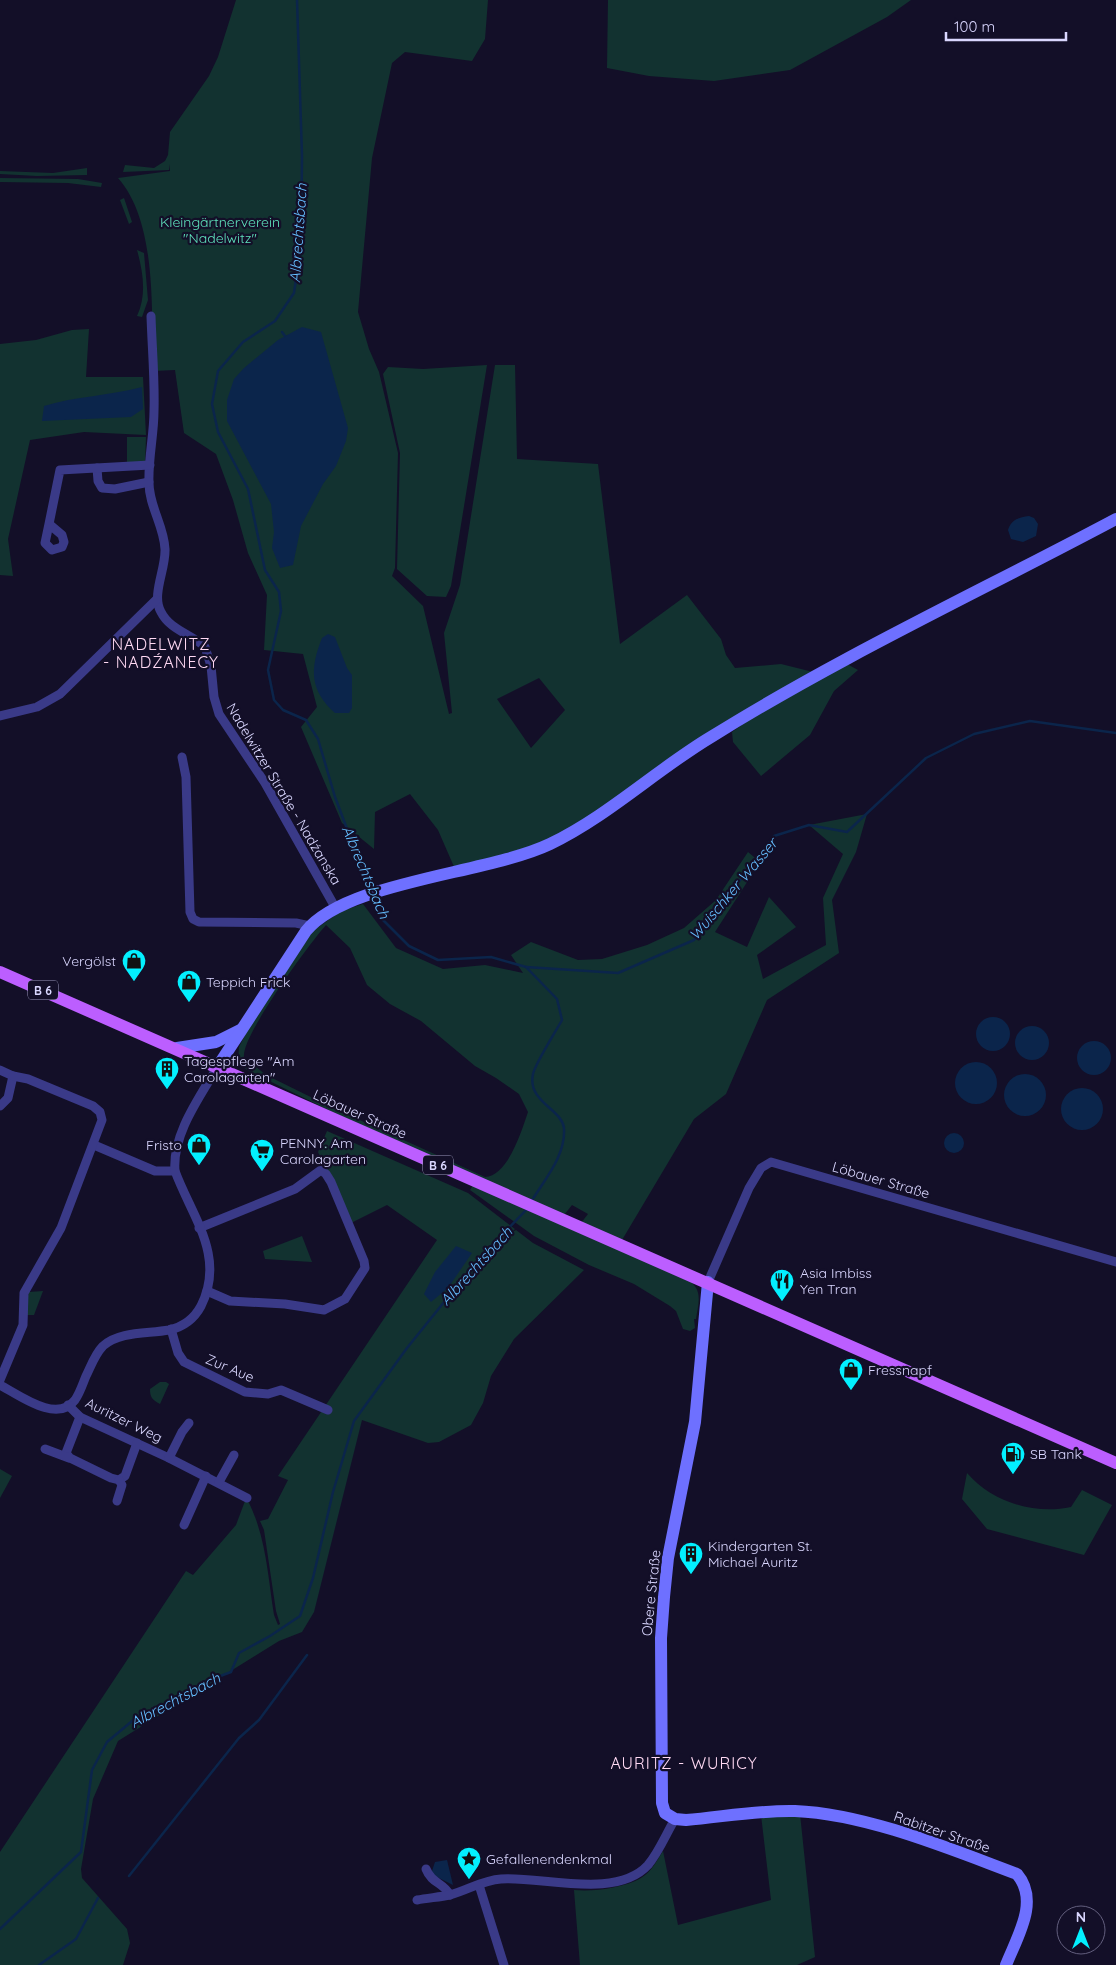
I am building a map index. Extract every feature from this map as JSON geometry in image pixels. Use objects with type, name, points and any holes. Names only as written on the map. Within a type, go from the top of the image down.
[{"type":"main road","points":[[218,1066],[310,926],[335,907],[363,896],[520,856],[550,844],[582,826],[710,738],[812,678],[1116,519]]},
{"type":"main road","name":"Löbauer Straße","points":[[0,972],[218,1066],[535,1209],[708,1282],[1116,1463]]},
{"type":"main road","points":[[177,1048],[216,1042],[240,1030]]},
{"type":"main road","name":"Obere Straße","points":[[675,1819],[665,1813],[662,1803],[661,1638],[668,1558],[695,1422],[708,1282]]},
{"type":"main road","name":"Rabitzer Straße","points":[[675,1819],[686,1820],[760,1812],[795,1811],[848,1818],[886,1828],[1017,1874],[1024,1883],[1028,1893],[1027,1906],[1006,1965]]},
{"type":"street","points":[[0,716],[37,707],[60,694],[156,600],[164,572],[165,549],[162,527],[150,496],[149,482],[154,411],[151,316]]},
{"type":"street","points":[[49,524],[60,470],[150,465]]},
{"type":"street","points":[[97,468],[98,481],[102,488],[116,489],[149,482]]},
{"type":"street","name":"Nadelwitzer Straße - Nadźanska","points":[[156,600],[166,620],[205,647],[211,666],[214,698],[219,714],[265,782],[335,907]]},
{"type":"street","points":[[182,757],[186,777],[190,912],[193,920],[199,922],[296,923],[310,926]]},
{"type":"street","points":[[0,1385],[51,1409],[68,1405],[78,1395],[93,1360],[103,1347],[120,1337],[171,1329],[183,1325],[194,1316],[207,1291],[211,1265],[199,1228],[175,1171],[177,1144],[218,1066]]},
{"type":"street","points":[[0,1070],[13,1076],[28,1079],[97,1108],[102,1120],[61,1228],[24,1293],[23,1325],[0,1380]]},
{"type":"street","points":[[0,1106],[8,1098],[13,1076]]},
{"type":"street","points":[[94,1145],[155,1171],[175,1171]]},
{"type":"street","name":"Löbauer Straße","points":[[708,1282],[749,1188],[761,1168],[771,1162],[1116,1262]]},
{"type":"street","points":[[199,1228],[295,1189],[321,1170],[331,1182],[364,1261],[364,1268],[345,1299],[324,1310],[285,1304],[230,1301],[207,1291]]},
{"type":"street","name":"Zur Aue","points":[[171,1329],[178,1353],[184,1362],[245,1392],[268,1394],[281,1390],[328,1410]]},
{"type":"street","name":"Auritzer Weg","points":[[68,1405],[80,1417],[219,1482],[247,1498]]},
{"type":"street","points":[[70,1458],[66,1453],[67,1447],[80,1417]]},
{"type":"street","name":"Auritzer Weg","points":[[169,1458],[182,1432],[190,1423]]},
{"type":"street","points":[[119,1480],[124,1476],[137,1443]]},
{"type":"street","points":[[45,1449],[119,1480],[122,1485],[117,1501]]},
{"type":"street","points":[[219,1482],[234,1455]]},
{"type":"street","points":[[184,1525],[206,1476]]},
{"type":"street","points":[[417,1900],[450,1895],[490,1880],[519,1878],[582,1885],[625,1878],[638,1873],[648,1865],[675,1819]]},
{"type":"street","points":[[426,1869],[430,1879],[446,1888],[450,1895]]},
{"type":"street","points":[[479,1885],[504,1965]]},
{"type":"green space","name":"Kleingärtnerverein \"Nadelwitz\"","points":[[236,0],[488,0],[485,39],[472,61],[405,52],[392,63],[372,158],[358,312],[369,349],[379,372],[398,453],[395,568],[392,576],[423,606],[449,714],[452,713],[444,633],[460,585],[495,365],[515,365],[517,459],[598,464],[620,644],[687,595],[721,639],[726,655],[735,668],[781,664],[813,672],[560,836],[524,851],[455,869],[438,830],[410,794],[375,812],[374,849],[342,823],[301,727],[317,707],[303,654],[264,650],[267,595],[248,553],[233,500],[216,454],[184,433],[175,370],[153,371],[152,297],[146,244],[140,219],[131,197],[118,178],[170,171],[169,164],[169,170],[123,172],[125,165],[154,168],[165,161],[168,155],[170,132],[209,76],[218,57]],"holes":[[[539,678],[565,710],[531,748],[497,699]]]},
{"type":"green space","points":[[608,0],[911,0],[887,17],[790,70],[714,81],[649,76],[607,68]]},
{"type":"green space","points":[[87,168],[87,175],[37,176],[0,174],[0,171],[53,173]]},
{"type":"green space","points":[[0,178],[78,179],[102,183],[101,187],[68,183],[0,182]]},
{"type":"green space","points":[[124,198],[132,222],[129,224],[120,200]]},
{"type":"green space","points":[[137,250],[144,253],[148,300],[142,317],[137,316],[142,300],[143,283]]},
{"type":"green space","points":[[89,329],[86,377],[143,377],[146,435],[84,432],[30,440],[8,539],[13,576],[0,575],[0,344],[36,340],[72,330]]},
{"type":"green space","points":[[487,365],[451,586],[446,597],[427,596],[397,569],[400,453],[383,374],[388,367],[423,369]]},
{"type":"green space","points":[[127,437],[146,437],[145,464],[127,465]]},
{"type":"green space","points":[[847,664],[858,670],[834,691],[810,735],[761,776],[733,742],[732,732],[762,711]]},
{"type":"green space","points":[[867,814],[856,852],[832,900],[839,953],[767,1000],[726,1094],[694,1119],[622,1240],[581,1223],[588,1214],[572,1205],[564,1215],[345,1118],[247,1070],[238,1062],[239,1047],[252,1021],[313,931],[341,911],[363,904],[396,948],[443,969],[485,965],[523,973],[511,955],[531,942],[578,960],[602,959],[647,945],[684,928],[716,900],[748,852],[760,862],[715,932],[747,947],[769,897],[796,927],[757,955],[763,979],[826,945],[823,898],[843,854],[809,825]],"holes":[[[326,925],[350,948],[367,985],[390,1004],[421,1021],[475,1066],[519,1094],[528,1112],[513,1151],[501,1169],[493,1175],[485,1177],[331,1107],[266,1075],[244,1057],[246,1046],[264,1011],[292,969]]]},
{"type":"green space","points":[[327,1131],[468,1193],[515,1229],[511,1233],[516,1230],[533,1243],[584,1270],[514,1339],[491,1376],[483,1403],[471,1425],[439,1442],[428,1443],[362,1420],[314,1612],[302,1632],[279,1641],[118,1741],[93,1799],[81,1869],[82,1878],[127,1929],[130,1943],[123,1965],[0,1965],[0,1852],[186,1571],[193,1575],[236,1525],[245,1501],[248,1501],[254,1514],[263,1542],[274,1615],[278,1625],[280,1624],[276,1611],[264,1530],[260,1521],[268,1519],[288,1480],[278,1476],[437,1240],[387,1205],[349,1224],[318,1152]]},
{"type":"green space","points":[[473,1185],[691,1282],[698,1294],[696,1319],[694,1319],[695,1328],[690,1331],[683,1329],[676,1311],[634,1284],[589,1265],[534,1236],[470,1190]]},
{"type":"green space","points":[[302,1236],[312,1262],[265,1259],[263,1251]]},
{"type":"green space","points":[[43,1291],[34,1315],[26,1315],[25,1305],[29,1292]]},
{"type":"green space","points":[[160,1382],[169,1384],[160,1404],[152,1398],[150,1389]]},
{"type":"green space","points":[[0,1469],[12,1476],[0,1498]]},
{"type":"green space","points":[[967,1473],[989,1492],[1014,1504],[1043,1509],[1071,1507],[1082,1490],[1112,1505],[1084,1555],[987,1529],[962,1499]]},
{"type":"green space","points":[[800,1814],[815,1957],[797,1965],[580,1965],[574,1890],[608,1888],[641,1878],[654,1866],[663,1851],[678,1925],[771,1900],[761,1815]]},
{"type":"water","points":[[302,327],[321,332],[348,428],[346,441],[336,466],[323,484],[301,526],[293,565],[280,568],[272,548],[274,532],[271,504],[227,421],[227,400],[234,379],[244,368],[278,340]]},
{"type":"water","points":[[142,387],[143,409],[131,417],[42,421],[44,406]]},
{"type":"water","points":[[1029,516],[1034,518],[1038,524],[1036,536],[1023,542],[1011,539],[1008,530],[1013,521]]},
{"type":"water","points":[[328,634],[335,637],[347,668],[352,675],[352,708],[349,713],[335,713],[320,696],[316,687],[314,678],[315,659],[322,638]]},
{"type":"water","points":[[993,1017],[1005,1022],[1010,1034],[1005,1046],[993,1051],[981,1046],[976,1034],[981,1022]]},
{"type":"water","points":[[1032,1026],[1044,1031],[1049,1043],[1044,1055],[1032,1060],[1020,1055],[1015,1043],[1020,1031]]},
{"type":"water","points":[[1094,1041],[1106,1046],[1111,1058],[1106,1070],[1094,1075],[1082,1070],[1077,1058],[1082,1046]]},
{"type":"water","points":[[980,1062],[988,1065],[994,1071],[997,1083],[994,1095],[988,1101],[972,1104],[964,1101],[958,1095],[955,1079],[958,1071],[964,1065]]},
{"type":"water","points":[[1029,1074],[1037,1077],[1043,1083],[1046,1095],[1043,1107],[1037,1113],[1021,1116],[1013,1113],[1007,1107],[1004,1091],[1007,1083],[1013,1077]]},
{"type":"water","points":[[1086,1088],[1094,1091],[1100,1097],[1103,1109],[1100,1121],[1094,1127],[1078,1130],[1070,1127],[1064,1121],[1061,1105],[1064,1097],[1070,1091]]},
{"type":"water","points":[[954,1133],[961,1136],[964,1143],[961,1150],[954,1153],[947,1150],[944,1143],[947,1136]]},
{"type":"water","points":[[456,1246],[472,1253],[448,1288],[431,1302],[424,1294],[435,1272]]},
{"type":"water","points":[[447,1860],[453,1885],[431,1874],[435,1862]]},
{"type":"waterway","name":"Albrechtsbach","points":[[297,0],[302,156],[301,245],[294,293],[275,321],[243,342],[218,371],[212,404],[218,432],[248,489],[265,570],[279,592],[281,611],[268,670],[274,700],[283,710],[306,720],[318,739],[335,797],[370,890]]},
{"type":"waterway","points":[[282,332],[285,336]]},
{"type":"waterway","name":"Wuischker Wasser","points":[[526,967],[618,973],[694,940],[774,836],[809,825],[847,832],[926,758],[974,734],[1030,721],[1116,733]]},
{"type":"waterway","name":"Albrechtsbach","points":[[372,897],[382,919],[409,946],[438,960],[491,957],[526,967],[557,999],[562,1020],[541,1055],[533,1074],[533,1084],[535,1092],[562,1121],[564,1138],[558,1158],[531,1202]]},
{"type":"waterway","name":"Albrechtsbach","points":[[0,1929],[81,1852],[92,1770],[107,1742],[137,1717],[184,1699],[215,1678],[231,1672],[239,1653],[270,1636],[300,1616],[313,1578],[333,1492],[354,1421],[407,1348],[478,1260],[527,1209]]},
{"type":"waterway","points":[[129,1876],[239,1738],[259,1720],[307,1655]]},
{"type":"waterway","points":[[39,1965],[76,1939],[98,1898]]},
{"type":"place","name":"Vergölst","points":[[134,982]]},
{"type":"place","name":"Teppich Frick","points":[[189,1003]]},
{"type":"place","name":"Tagespflege \"Am Carolagarten\"","points":[[167,1090]]},
{"type":"place","name":"Fristo","points":[[199,1166]]},
{"type":"place","name":"PENNY. Am Carolagarten","points":[[262,1172]]},
{"type":"place","name":"Asia Imbiss Yen Tran","points":[[782,1302]]},
{"type":"place","name":"Fressnapf","points":[[851,1391]]},
{"type":"place","name":"SB Tank","points":[[1013,1475]]},
{"type":"place","name":"Kindergarten St. Michael Auritz","points":[[691,1575]]},
{"type":"place","name":"Gefallenendenkmal","points":[[469,1880]]},
{"type":"district","name":"NADELWITZ - NADŹANECY","points":[[161,653]]},
{"type":"district","name":"AURITZ - WURICY","points":[[684,1763]]}]
